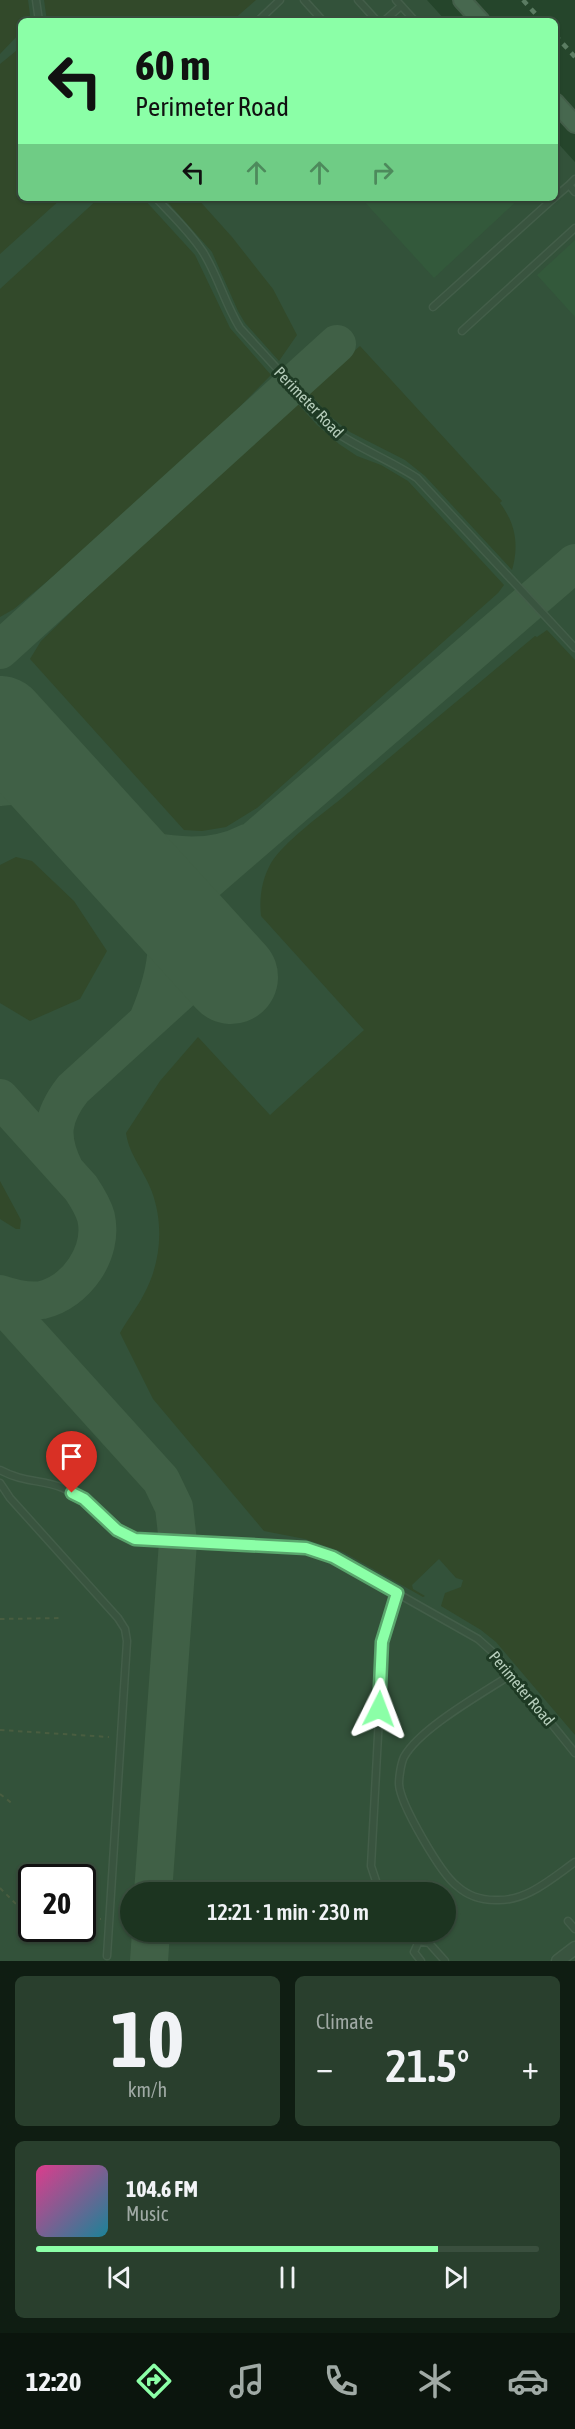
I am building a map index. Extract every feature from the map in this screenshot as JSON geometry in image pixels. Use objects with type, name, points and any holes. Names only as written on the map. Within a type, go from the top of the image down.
[{"type":"main road","points":[[462,0],[478,18]]},
{"type":"main road","points":[[558,108],[575,124]]},
{"type":"street","points":[[558,1961],[575,1948]]},
{"type":"lane","points":[[36,0],[39,18]]},
{"type":"lane","points":[[261,18],[280,0]]},
{"type":"lane","points":[[303,0],[320,18]]},
{"type":"lane","points":[[358,0],[374,18]]},
{"type":"lane","points":[[386,18],[399,3],[412,18]]},
{"type":"lane","points":[[558,195],[575,179]]},
{"type":"lane","points":[[569,185],[575,192]]},
{"type":"lane","name":"Perimeter Road","points":[[159,201],[191,235],[202,251],[229,310],[240,328],[334,431],[352,443],[393,462],[417,478],[575,648]]},
{"type":"lane","points":[[433,307],[552,201]]},
{"type":"lane","points":[[462,331],[575,228]]},
{"type":"lane","name":"Perimeter Road","points":[[0,1470],[14,1478],[61,1487],[69,1491],[84,1499],[117,1530],[135,1539],[306,1548],[333,1557],[478,1639],[497,1656],[575,1753]]},
{"type":"lane","points":[[0,1483],[10,1498],[118,1618],[125,1629],[127,1641],[107,1956]]},
{"type":"lane","points":[[376,1882],[371,1866],[382,1642],[397,1593]]},
{"type":"lane","points":[[512,1674],[423,1734],[404,1758],[399,1784],[412,1819],[440,1865],[456,1886],[474,1897],[495,1900],[519,1898],[535,1890],[575,1862]]},
{"type":"lane","points":[[568,1921],[575,1929]]},
{"type":"lane","points":[[419,1942],[414,1952],[421,1961]]},
{"type":"lane","points":[[424,1942],[429,1943],[445,1961]]},
{"type":"path","points":[[0,1619],[62,1618]]},
{"type":"path","points":[[0,1730],[109,1737]]},
{"type":"path","points":[[0,1794],[14,1805]]},
{"type":"path","points":[[0,1888],[18,1905]]},
{"type":"path","points":[[96,1919],[108,1919]]},
{"type":"shaded area","points":[[0,0],[427,0],[443,18],[18,18],[18,201],[558,201],[558,143],[575,162],[575,1961],[0,1961]]},
{"type":"shaded area","points":[[0,0],[28,0],[28,18],[18,18],[18,35],[0,54]]},
{"type":"shaded area","points":[[44,0],[256,0],[235,18],[47,18]]},
{"type":"shaded area","points":[[18,51],[18,201],[59,201],[0,254],[0,64]]},
{"type":"shaded area","points":[[96,201],[146,201],[195,255],[230,328],[271,375],[190,457],[103,535],[14,609],[0,617],[0,289]]},
{"type":"shaded area","points":[[167,201],[200,201],[273,289],[297,335],[279,361],[245,323],[212,252]]},
{"type":"shaded area","points":[[360,346],[502,501],[500,503],[510,519],[515,535],[512,570],[425,476],[405,460],[350,432],[331,417],[308,392]]},
{"type":"shaded area","points":[[297,403],[339,444],[357,456],[381,465],[408,481],[504,585],[498,593],[257,808],[226,827],[202,831],[184,830],[30,659],[41,641],[117,567]]},
{"type":"shaded area","points":[[547,630],[575,660],[575,1735],[496,1642],[481,1630],[441,1606],[445,1593],[461,1587],[463,1580],[456,1578],[439,1559],[412,1585],[413,1589],[425,1596],[423,1597],[343,1552],[305,1539],[264,1531],[153,1399],[120,1333],[150,1282],[159,1244],[156,1205],[149,1185],[130,1149],[126,1133],[160,1081],[198,1037],[270,1115],[364,1030],[261,916],[262,888],[271,863],[304,829],[535,636]]},
{"type":"shaded area","points":[[16,857],[32,861],[74,901],[107,951],[80,999],[30,1021],[0,1003],[0,865]]},
{"type":"shaded area","points":[[0,1181],[21,1220],[20,1229],[0,1219]]},
{"type":"building","points":[[364,201],[517,201],[434,278]]},
{"type":"building","points":[[575,240],[575,317],[537,275]]},
{"type":"taxiway","points":[[0,650],[337,344]]},
{"type":"taxiway","points":[[171,912],[575,563]]},
{"type":"taxiway","points":[[0,787],[19,786],[37,789],[72,802]]},
{"type":"taxiway","points":[[98,831],[132,846],[171,854],[211,854],[247,843]]},
{"type":"taxiway","points":[[149,1017],[164,971],[167,940],[161,909],[154,893]]},
{"type":"taxiway","points":[[65,1170],[56,1148],[55,1128],[60,1109],[73,1089],[215,960]]},
{"type":"taxiway","points":[[0,1098],[81,1188],[95,1213],[97,1231],[96,1244],[85,1269],[66,1289],[42,1300],[21,1299],[0,1294]]},
{"type":"taxiway","points":[[0,1302],[161,1480],[174,1507],[178,1542],[154,1882]]},
{"type":"taxiway","points":[[149,1961],[150,1942]]},
{"type":"runway","points":[[0,723],[231,977]]},
{"type":"railway","points":[[523,0],[539,18]]},
{"type":"railway","points":[[558,38],[575,57]]},
{"type":"route","points":[[72,1493],[84,1499],[117,1530],[135,1539],[306,1548],[333,1557],[397,1593],[382,1642],[379,1709]]}]
